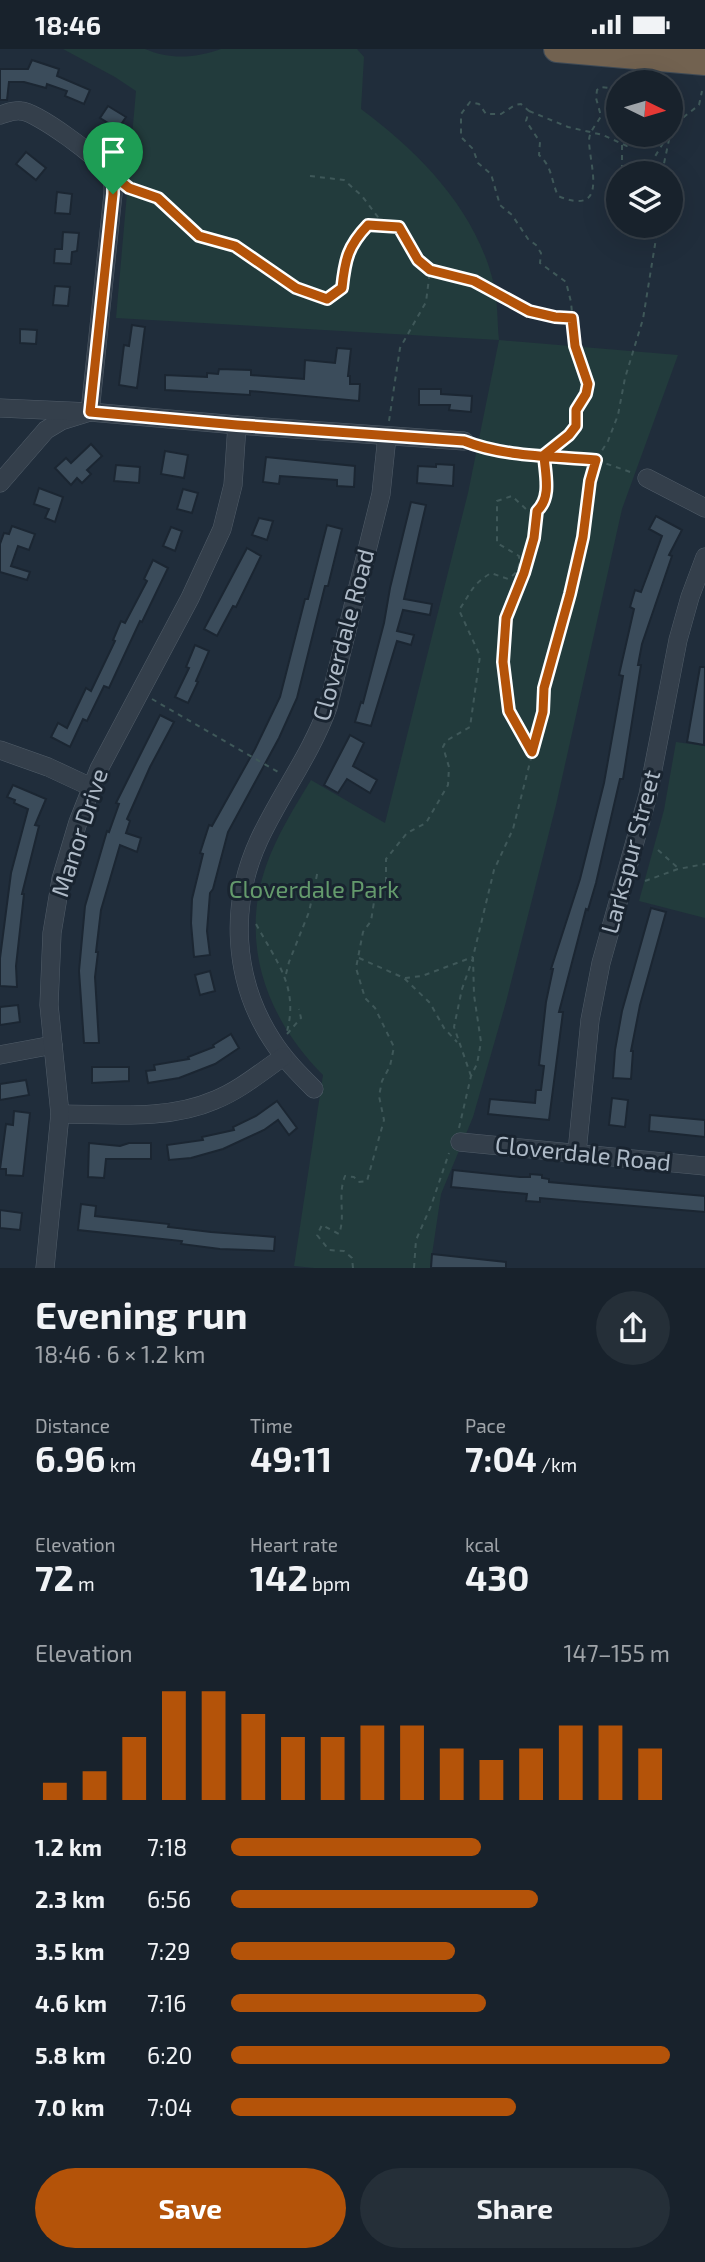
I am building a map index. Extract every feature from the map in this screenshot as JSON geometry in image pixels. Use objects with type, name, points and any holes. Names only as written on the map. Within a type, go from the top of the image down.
[{"type":"highway","points":[[557,49],[705,62]]},
{"type":"street","points":[[0,115],[21,111],[38,117],[96,158],[113,180],[90,412]]},
{"type":"street","points":[[0,408],[90,412],[464,441]]},
{"type":"street","points":[[0,483],[46,430],[61,421],[90,412]]},
{"type":"street","name":"Manor Drive","points":[[45,1268],[60,1114],[49,1005],[55,908],[67,856],[91,787],[190,598],[222,529],[233,485],[237,425]]},
{"type":"street","name":"Cloverdale Road","points":[[314,1089],[284,1057],[262,1024],[245,976],[238,939],[243,890],[258,841],[320,728],[328,707],[381,494],[387,436]]},
{"type":"street","points":[[647,478],[705,508]]},
{"type":"street","name":"Larkspur Street","points":[[577,1152],[590,1020],[601,963],[649,795],[678,640],[705,557]]},
{"type":"street","points":[[0,750],[48,767],[91,787]]},
{"type":"street","points":[[0,1055],[53,1045]]},
{"type":"street","points":[[60,1114],[156,1114],[189,1109],[230,1093],[284,1057]]},
{"type":"street","name":"Cloverdale Road","points":[[456,1141],[705,1166]]},
{"type":"path","points":[[528,110],[526,121],[540,142],[539,155],[550,165],[552,182],[558,196],[571,201],[582,201],[589,197],[595,176],[589,139],[601,116],[596,98],[597,90],[606,88]]},
{"type":"path","points":[[683,118],[699,105],[702,91]]},
{"type":"path","points":[[544,455],[576,426],[576,410],[586,394],[588,384],[575,346],[566,282],[540,263],[541,253],[536,245],[528,239],[512,215],[500,205],[491,174],[478,163],[472,149],[461,137],[461,114],[470,102],[479,104],[486,114],[501,114],[521,104],[528,110],[606,136]]},
{"type":"path","points":[[109,172],[129,188],[158,198],[199,236],[235,246],[296,288],[327,299],[342,288],[352,242],[368,225],[399,227],[418,260],[430,270],[474,281],[529,311],[572,318]]},
{"type":"path","points":[[310,176],[344,180],[362,196],[385,226]]},
{"type":"path","points":[[471,1076],[454,1027],[462,989],[473,957],[494,870],[513,829],[543,712],[544,688],[583,537],[590,481],[596,460],[608,441],[618,415],[625,378],[643,319],[656,238]]},
{"type":"path","points":[[387,436],[400,348],[426,302],[430,270]]},
{"type":"path","points":[[464,441],[484,449],[596,460],[647,478]]},
{"type":"path","points":[[532,752],[509,711],[503,662],[506,618],[524,573],[534,538],[537,511],[544,504],[547,488],[544,455]]},
{"type":"path","points":[[353,1268],[352,1258],[344,1251],[329,1250],[317,1235],[322,1225],[339,1234],[343,1223],[341,1187],[345,1176],[354,1177],[358,1182],[367,1181],[384,1120],[379,1096],[394,1047],[375,1008],[365,999],[356,968],[363,932],[372,921],[374,902],[386,884],[386,859],[407,833],[426,823],[440,794],[448,785],[449,767],[443,747],[446,741],[470,727],[480,656],[459,610],[467,594],[484,577],[491,573],[508,579],[520,566],[519,556],[497,543],[497,501],[512,496],[528,511],[537,511]]},
{"type":"path","points":[[139,692],[283,775]]},
{"type":"path","points":[[658,850],[678,869]]},
{"type":"path","points":[[645,881],[678,869],[705,864]]},
{"type":"path","points":[[286,1035],[290,1002],[286,975],[309,912],[318,870]]},
{"type":"path","points":[[252,917],[286,975]]},
{"type":"path","points":[[404,978],[422,976],[473,957]]},
{"type":"path","points":[[414,1268],[416,1240],[456,1141],[481,1042],[474,995],[473,957]]},
{"type":"path","points":[[358,958],[404,978],[430,1003],[444,1028],[457,1042]]},
{"type":"path","points":[[282,1038],[301,1018],[299,1009]]},
{"type":"green space","points":[[63,49],[145,49],[183,57],[221,49],[357,49],[364,57],[361,109],[424,163],[459,206],[473,230],[493,281],[499,340],[116,318],[136,91]]},
{"type":"green space","name":"Cloverdale Park","points":[[499,340],[678,355],[622,509],[556,805],[506,1002],[473,1117],[441,1194],[430,1268],[294,1266],[323,1075],[287,1030],[263,979],[257,952],[258,895],[275,843],[311,780],[385,823],[468,493]]},
{"type":"green space","points":[[676,742],[705,746],[705,918],[639,901],[664,810]]},
{"type":"building","points":[[32,60],[59,69],[57,76],[90,90],[84,104],[65,96],[67,91],[47,84],[46,88],[24,82],[9,82],[7,100],[0,100],[0,69],[28,69]]},
{"type":"building","points":[[108,106],[126,117],[118,129],[100,118]]},
{"type":"building","points":[[26,152],[46,168],[36,180],[16,164]]},
{"type":"building","points":[[57,192],[72,194],[70,214],[55,213]]},
{"type":"building","points":[[63,232],[79,233],[77,251],[72,252],[71,264],[54,263],[55,249],[62,249]]},
{"type":"building","points":[[55,286],[70,287],[68,306],[53,305]]},
{"type":"building","points":[[132,325],[145,327],[137,388],[119,385],[124,345],[129,346]]},
{"type":"building","points":[[20,329],[37,330],[36,344],[20,343]]},
{"type":"building","points":[[337,348],[351,349],[348,376],[350,384],[360,384],[359,401],[250,391],[250,395],[165,390],[165,375],[207,377],[207,373],[218,374],[219,369],[251,370],[251,375],[304,379],[305,360],[335,363]]},
{"type":"building","points":[[419,389],[441,389],[441,394],[472,396],[471,412],[449,410],[450,405],[419,405]]},
{"type":"building","points":[[91,444],[102,456],[87,470],[91,474],[82,483],[77,478],[71,485],[55,468],[66,458],[71,463]]},
{"type":"building","points":[[165,451],[188,455],[184,478],[161,474]]},
{"type":"building","points":[[266,457],[355,466],[354,487],[337,486],[337,480],[280,476],[279,484],[263,482]]},
{"type":"building","points":[[436,464],[454,465],[453,486],[417,483],[418,466],[436,467]]},
{"type":"building","points":[[116,465],[140,467],[139,483],[114,481]]},
{"type":"building","points":[[39,488],[63,497],[55,522],[45,518],[49,509],[34,504]]},
{"type":"building","points":[[183,489],[198,493],[192,513],[177,509]]},
{"type":"building","points":[[411,502],[426,505],[404,599],[432,604],[430,615],[403,610],[397,631],[414,635],[411,645],[397,641],[371,726],[355,722],[361,702],[363,703],[384,623]]},
{"type":"building","points":[[656,516],[682,530],[669,555],[672,556],[642,644],[623,779],[620,779],[596,883],[588,910],[586,909],[559,1012],[563,1012],[549,1120],[488,1114],[490,1099],[535,1103],[536,1090],[541,1090],[544,1066],[539,1065],[551,969],[580,879],[604,783],[623,676],[619,675],[634,609],[630,607],[635,590],[641,592],[662,536],[649,529]]},
{"type":"building","points":[[259,518],[273,521],[267,540],[252,535]]},
{"type":"building","points":[[327,525],[342,529],[297,698],[279,738],[228,832],[210,893],[207,931],[210,955],[194,957],[192,899],[203,854],[200,853],[209,825],[212,826],[255,749],[280,697]]},
{"type":"building","points":[[12,526],[35,534],[29,550],[18,546],[11,566],[30,572],[27,580],[0,572],[0,544],[4,533],[9,534]]},
{"type":"building","points":[[171,527],[182,531],[175,551],[163,546]]},
{"type":"building","points":[[247,548],[261,556],[236,607],[233,606],[217,636],[204,629]]},
{"type":"building","points":[[153,560],[168,568],[109,688],[104,686],[87,721],[83,719],[70,747],[51,737],[58,723],[67,728],[86,688],[91,691],[115,641],[113,640],[121,621],[125,623],[147,581],[144,579]]},
{"type":"building","points":[[195,645],[209,651],[188,703],[175,697],[189,668],[186,667]]},
{"type":"building","points":[[700,667],[705,667],[704,745],[687,742]]},
{"type":"building","points":[[160,715],[174,722],[127,819],[130,821],[126,833],[141,838],[137,852],[120,845],[101,910],[95,977],[99,1043],[84,1043],[79,971],[85,906],[107,831],[109,832],[119,804],[116,803]]},
{"type":"building","points":[[350,735],[364,743],[353,766],[377,780],[370,793],[347,779],[338,793],[324,785]]},
{"type":"building","points":[[13,785],[46,799],[35,825],[39,826],[22,894],[16,966],[17,987],[0,986],[0,958],[11,873],[28,809],[7,797]]},
{"type":"building","points":[[651,908],[666,912],[640,1005],[631,1051],[631,1079],[613,1078],[622,1011]]},
{"type":"building","points":[[210,971],[215,991],[200,995],[195,975]]},
{"type":"building","points":[[18,1005],[20,1022],[0,1025],[0,1007]]},
{"type":"building","points":[[231,1034],[239,1048],[215,1064],[179,1078],[148,1083],[146,1071],[155,1070],[154,1065],[189,1059],[188,1057],[214,1047],[213,1045]]},
{"type":"building","points":[[92,1067],[129,1067],[129,1081],[92,1083]]},
{"type":"building","points":[[26,1080],[29,1095],[0,1100],[0,1084]]},
{"type":"building","points":[[612,1098],[628,1100],[625,1127],[609,1125]]},
{"type":"building","points":[[277,1101],[297,1128],[289,1135],[278,1120],[264,1130],[223,1149],[191,1158],[169,1160],[167,1145],[203,1140],[202,1137],[234,1130],[233,1127],[256,1116]]},
{"type":"building","points":[[14,1111],[30,1113],[23,1176],[6,1175],[6,1169],[0,1169],[6,1124],[13,1125]]},
{"type":"building","points":[[650,1115],[705,1120],[705,1137],[649,1131]]},
{"type":"building","points":[[89,1143],[120,1146],[129,1143],[151,1143],[151,1159],[106,1159],[104,1178],[88,1177]]},
{"type":"building","points":[[453,1170],[520,1177],[542,1175],[542,1178],[549,1179],[549,1182],[705,1196],[705,1212],[540,1198],[540,1202],[526,1201],[527,1194],[451,1187]]},
{"type":"building","points":[[81,1204],[96,1206],[95,1216],[169,1224],[168,1227],[275,1237],[274,1251],[220,1249],[181,1244],[182,1241],[78,1230]]},
{"type":"building","points":[[0,1210],[22,1213],[20,1230],[0,1228]]},
{"type":"building","points":[[432,1254],[506,1262],[506,1268],[431,1268]]},
{"type":"route","points":[[113,194],[90,412],[464,441],[500,452],[544,455],[596,460],[590,481],[583,537],[544,688],[543,712],[532,752],[509,711],[503,662],[506,618],[524,573],[534,538],[537,511],[544,504],[547,488],[544,455],[576,426],[576,410],[586,394],[588,384],[575,346],[572,318],[529,311],[474,281],[430,270],[418,260],[399,227],[368,225],[352,242],[342,288],[327,299],[296,288],[235,246],[199,236],[158,198],[129,188],[109,172],[113,180],[113,194]]}]
